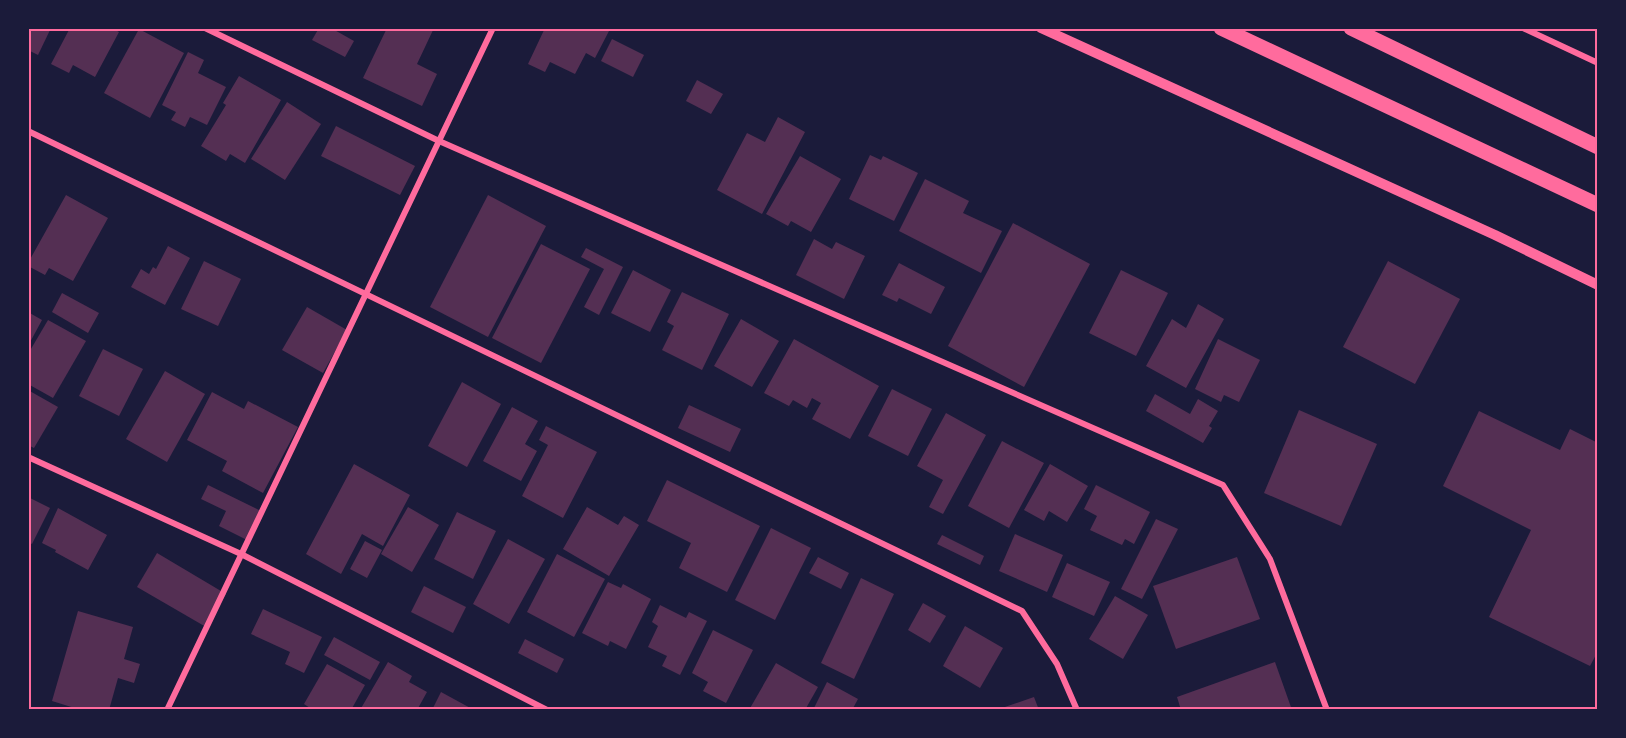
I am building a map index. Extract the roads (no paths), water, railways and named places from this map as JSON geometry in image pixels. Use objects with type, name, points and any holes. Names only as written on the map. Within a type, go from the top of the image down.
[{"type":"main road","points":[[1221,28],[1598,205]]},
{"type":"main road","points":[[1351,28],[1598,147]]},
{"type":"street","points":[[205,28],[439,141],[1223,485],[1270,559],[1327,710]]},
{"type":"street","points":[[167,710],[493,28]]},
{"type":"street","points":[[1041,28],[1495,235],[1598,285]]},
{"type":"street","points":[[1523,28],[1598,63]]},
{"type":"street","points":[[28,131],[1022,611],[1057,664],[1077,710]]},
{"type":"street","points":[[28,456],[241,554],[547,710]]}]
